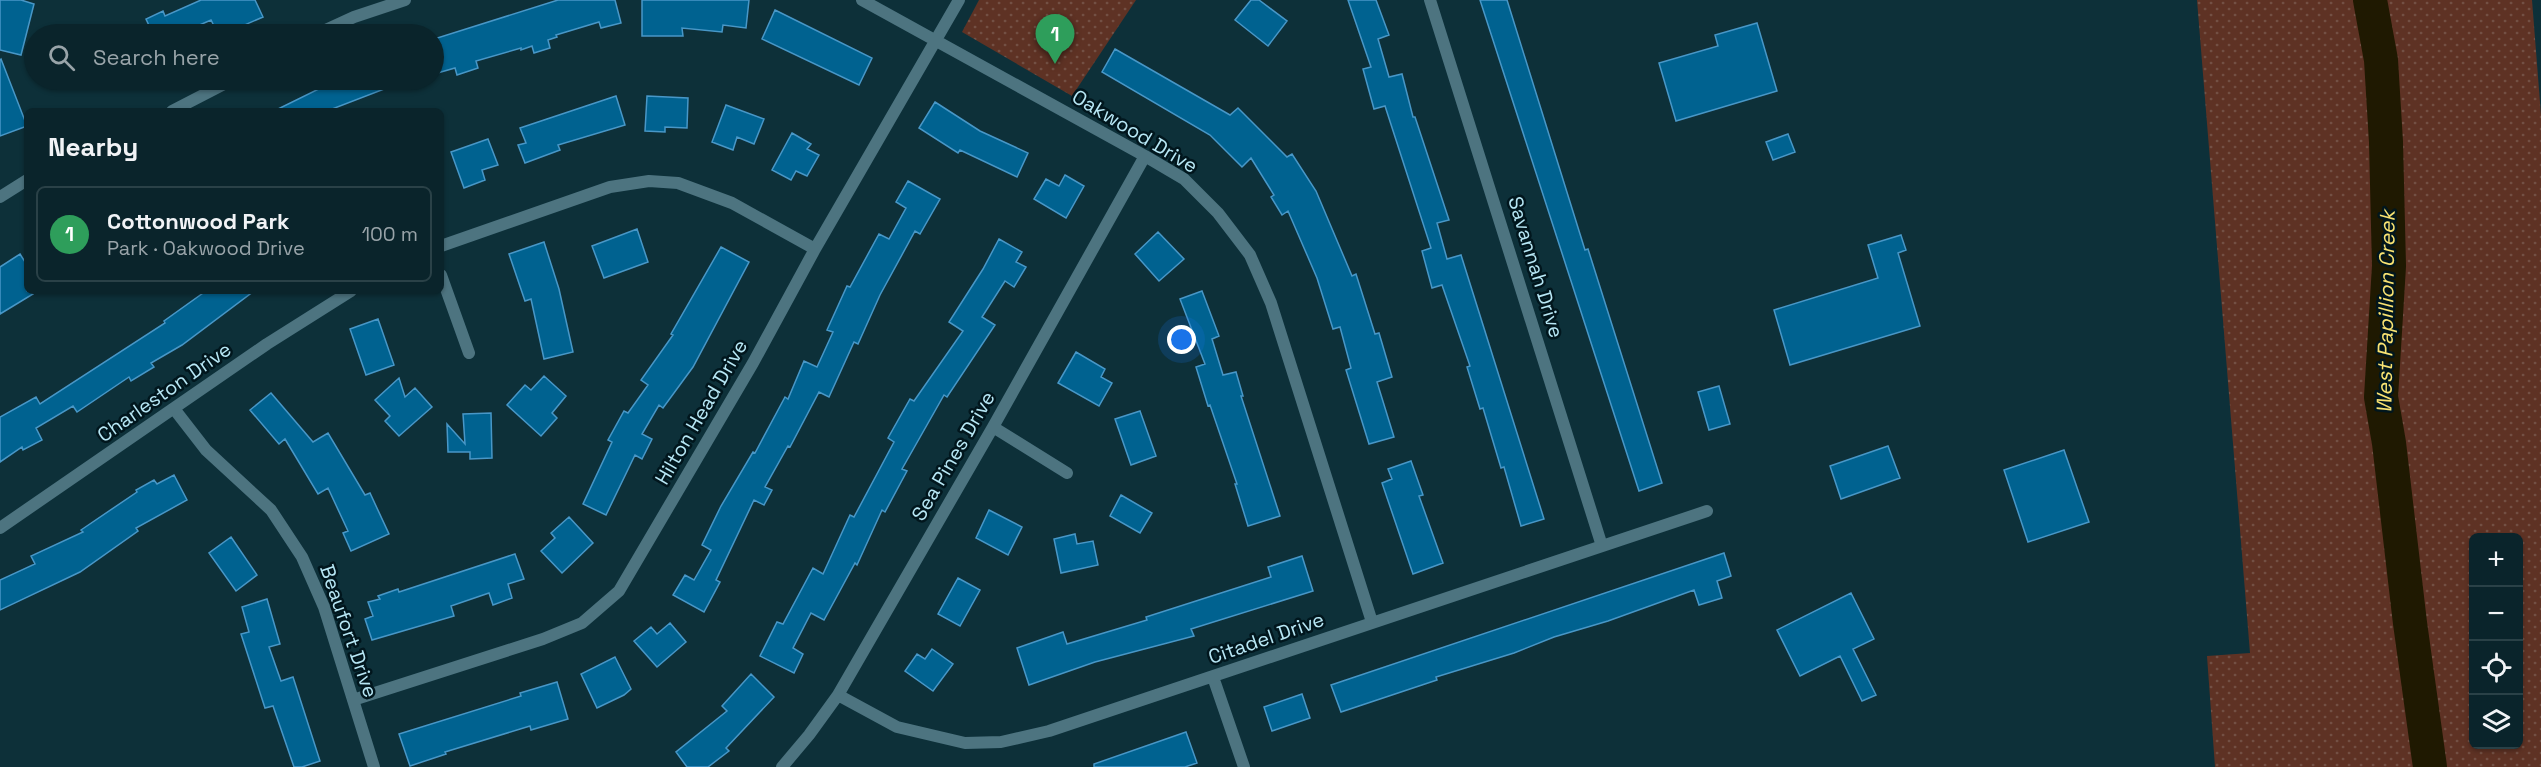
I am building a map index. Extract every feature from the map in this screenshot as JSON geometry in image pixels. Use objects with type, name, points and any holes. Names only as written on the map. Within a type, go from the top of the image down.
[{"type":"street","points":[[339,24],[405,0]]},
{"type":"street","name":"Oakwood Drive","points":[[862,0],[1184,179],[1218,213],[1250,255],[1271,303],[1372,622]]},
{"type":"street","name":"Hilton Head Drive","points":[[353,700],[553,635],[582,623],[618,591],[753,363],[815,249],[959,0]]},
{"type":"street","name":"Savannah Drive","points":[[1430,0],[1602,546]]},
{"type":"street","points":[[178,108],[213,90]]},
{"type":"street","name":"Sea Pines Drive","points":[[782,767],[838,695],[993,427],[1145,156]]},
{"type":"street","points":[[444,245],[610,187],[649,181],[678,183],[732,203],[815,249]]},
{"type":"street","points":[[0,197],[24,182]]},
{"type":"street","points":[[444,283],[469,353]]},
{"type":"street","name":"Charleston Drive","points":[[0,528],[175,410],[267,344],[346,294]]},
{"type":"street","name":"Beaufort Drive","points":[[175,410],[206,450],[271,510],[302,557],[324,607],[374,767]]},
{"type":"street","points":[[993,427],[1067,473]]},
{"type":"street","name":"Citadel Drive","points":[[838,695],[897,727],[965,743],[1001,742],[1049,731],[1707,511]]},
{"type":"street","points":[[1213,676],[1244,767]]},
{"type":"shaded area","points":[[979,0],[1136,0],[1072,96],[962,32]]},
{"type":"shaded area","points":[[2197,0],[2532,0],[2541,115],[2541,767],[2215,767],[2207,656],[2250,653]]},
{"type":"building","points":[[0,0],[21,0],[34,4],[29,24],[24,24],[24,43],[21,55],[0,50]]},
{"type":"building","points":[[201,0],[255,0],[263,17],[247,24],[213,24],[211,20],[202,24],[148,24],[146,19],[163,11],[165,16]]},
{"type":"building","points":[[558,0],[615,0],[621,23],[601,28],[599,22],[556,35],[557,37],[548,40],[550,48],[534,53],[532,46],[476,61],[478,68],[457,75],[455,68],[444,71],[444,36]]},
{"type":"building","points":[[642,0],[749,0],[746,28],[723,25],[722,32],[682,28],[683,36],[642,36]]},
{"type":"building","points":[[1251,0],[1259,0],[1287,21],[1268,46],[1235,20]]},
{"type":"building","points":[[1348,0],[1376,0],[1389,35],[1378,39],[1389,77],[1402,74],[1413,117],[1415,117],[1449,220],[1437,223],[1447,259],[1461,255],[1544,519],[1521,526],[1504,467],[1501,468],[1483,408],[1480,409],[1467,367],[1470,366],[1442,285],[1432,288],[1422,251],[1431,248],[1385,106],[1374,109],[1363,69],[1371,67]]},
{"type":"building","points":[[1480,0],[1507,0],[1585,250],[1588,249],[1662,483],[1639,491]]},
{"type":"building","points":[[775,10],[872,58],[859,85],[762,39]]},
{"type":"building","points":[[1757,23],[1777,91],[1676,121],[1659,63],[1718,46],[1715,35]]},
{"type":"building","points":[[1115,49],[1230,115],[1238,108],[1287,157],[1292,154],[1316,191],[1352,276],[1356,274],[1375,334],[1379,333],[1392,377],[1377,382],[1394,437],[1369,444],[1346,370],[1351,368],[1340,327],[1333,329],[1317,278],[1288,211],[1282,215],[1271,197],[1274,195],[1251,158],[1242,167],[1210,135],[1102,72]]},
{"type":"building","points":[[0,60],[24,118],[24,127],[0,136]]},
{"type":"building","points":[[317,90],[382,90],[335,108],[280,108]]},
{"type":"building","points":[[616,96],[625,125],[558,145],[560,150],[525,163],[518,145],[526,143],[520,128]]},
{"type":"building","points":[[647,96],[688,98],[687,128],[665,127],[665,132],[645,131]]},
{"type":"building","points":[[935,102],[980,131],[1028,153],[1017,177],[960,150],[958,153],[919,128]]},
{"type":"building","points":[[726,105],[764,119],[754,144],[737,137],[733,150],[712,142]]},
{"type":"building","points":[[792,133],[811,144],[807,149],[819,155],[807,176],[796,171],[791,180],[772,170]]},
{"type":"building","points":[[1788,134],[1795,152],[1773,160],[1766,142]]},
{"type":"building","points":[[488,139],[498,165],[482,170],[485,180],[464,188],[451,152]]},
{"type":"building","points":[[1065,175],[1084,186],[1066,218],[1034,199],[1046,179],[1059,186]]},
{"type":"building","points":[[908,181],[940,199],[920,234],[915,231],[880,295],[858,344],[854,342],[829,397],[819,392],[790,447],[788,446],[765,487],[772,490],[764,505],[754,500],[716,580],[720,582],[704,612],[673,595],[685,575],[694,580],[711,550],[702,545],[721,506],[753,452],[755,453],[785,397],[788,399],[804,361],[817,367],[833,332],[827,330],[847,286],[850,287],[879,234],[889,239],[906,208],[896,202]]},
{"type":"building","points":[[637,229],[648,262],[604,278],[592,246]]},
{"type":"building","points":[[1158,232],[1184,259],[1159,281],[1135,254]]},
{"type":"building","points":[[1901,235],[1906,250],[1898,253],[1920,326],[1790,365],[1774,310],[1878,278],[1868,245]]},
{"type":"building","points":[[999,239],[1022,252],[1016,262],[1026,267],[1014,287],[1005,281],[982,317],[995,325],[947,397],[944,395],[902,469],[907,471],[885,512],[882,510],[857,565],[855,563],[824,620],[811,613],[793,648],[803,654],[794,673],[760,656],[777,622],[783,624],[813,568],[823,574],[850,515],[854,517],[894,442],[888,438],[910,399],[914,401],[963,331],[949,322]]},
{"type":"building","points":[[544,242],[559,289],[573,352],[544,359],[531,299],[525,301],[509,254]]},
{"type":"building","points":[[721,247],[749,262],[693,367],[663,408],[659,405],[642,434],[652,439],[642,459],[635,455],[606,515],[583,504],[612,442],[608,440],[624,411],[628,413],[648,385],[641,380],[673,335],[671,334]]},
{"type":"building","points":[[20,254],[24,260],[24,294],[33,294],[0,314],[0,267]]},
{"type":"building","points":[[1202,291],[1219,336],[1212,339],[1223,375],[1236,372],[1243,396],[1241,396],[1280,516],[1248,526],[1235,484],[1237,484],[1196,367],[1205,364],[1180,299]]},
{"type":"building","points":[[202,294],[250,294],[182,345],[151,363],[154,367],[131,381],[129,377],[77,412],[73,406],[36,428],[42,440],[23,450],[22,447],[0,462],[0,417],[36,397],[40,404],[165,323],[164,321]]},
{"type":"building","points":[[378,319],[394,365],[366,375],[350,329]]},
{"type":"building","points":[[1076,352],[1105,369],[1101,377],[1112,383],[1099,406],[1058,383]]},
{"type":"building","points":[[544,376],[566,396],[552,413],[557,418],[541,436],[507,405],[525,385],[531,390]]},
{"type":"building","points":[[399,378],[405,397],[415,388],[432,407],[399,436],[385,421],[390,416],[375,400]]},
{"type":"building","points":[[1719,386],[1730,424],[1709,430],[1698,392]]},
{"type":"building","points":[[271,393],[313,442],[328,433],[365,495],[370,493],[389,534],[351,551],[343,533],[348,531],[328,488],[318,494],[285,439],[279,444],[250,410]]},
{"type":"building","points":[[1140,411],[1156,456],[1131,465],[1115,419]]},
{"type":"building","points":[[491,413],[492,458],[470,459],[470,452],[448,452],[447,424],[465,444],[463,414]]},
{"type":"building","points":[[1888,446],[1900,478],[1841,499],[1830,466]]},
{"type":"building","points":[[2064,450],[2089,522],[2028,542],[2004,470]]},
{"type":"building","points":[[1411,461],[1423,495],[1419,496],[1443,563],[1413,574],[1382,483],[1392,479],[1388,469]]},
{"type":"building","points":[[174,475],[187,500],[136,528],[138,531],[80,572],[0,610],[0,580],[35,564],[31,556],[83,532],[81,530],[137,492],[136,490],[154,480],[157,484]]},
{"type":"building","points":[[1121,495],[1152,513],[1140,533],[1110,516]]},
{"type":"building","points":[[989,510],[1022,527],[1008,555],[976,538]]},
{"type":"building","points":[[569,517],[593,543],[562,573],[541,551],[555,538],[551,533]]},
{"type":"building","points":[[1075,534],[1077,544],[1093,541],[1098,565],[1061,573],[1054,539]]},
{"type":"building","points":[[231,537],[257,575],[236,591],[209,553]]},
{"type":"building","points":[[1724,553],[1731,576],[1717,581],[1722,598],[1699,605],[1694,590],[1608,621],[1554,637],[1514,653],[1436,677],[1437,680],[1341,712],[1331,685]]},
{"type":"building","points":[[515,554],[524,579],[508,584],[512,598],[493,605],[489,593],[451,606],[454,616],[372,640],[365,619],[373,616],[368,602],[380,599],[378,596],[398,589],[399,592]]},
{"type":"building","points":[[1302,556],[1313,591],[1191,629],[1194,636],[1095,662],[1029,685],[1017,648],[1063,632],[1067,644],[1147,620],[1146,617],[1271,577],[1268,567]]},
{"type":"building","points":[[958,578],[980,590],[960,626],[938,614]]},
{"type":"building","points":[[1851,593],[1874,639],[1853,649],[1876,695],[1862,701],[1840,656],[1800,676],[1777,630]]},
{"type":"building","points":[[267,599],[280,644],[269,647],[281,681],[293,677],[320,761],[302,767],[294,767],[273,706],[265,708],[241,634],[249,632],[242,607]]},
{"type":"building","points":[[670,623],[686,642],[657,667],[634,641],[651,627],[657,634]]},
{"type":"building","points":[[932,649],[953,664],[933,691],[905,671],[917,654],[925,659]]},
{"type":"building","points":[[615,657],[631,689],[624,695],[597,708],[581,674]]},
{"type":"building","points":[[751,674],[774,697],[726,748],[729,751],[708,767],[687,767],[676,752],[727,711],[722,706]]},
{"type":"building","points":[[557,682],[568,719],[531,730],[530,726],[445,752],[446,754],[410,766],[399,734],[521,696],[520,693]]},
{"type":"building","points":[[1302,694],[1310,718],[1272,731],[1264,707]]},
{"type":"building","points":[[1186,732],[1197,763],[1185,767],[1094,767],[1094,764]]},
{"type":"waterway","name":"West Papillion Creek","points":[[2370,0],[2381,60],[2386,142],[2389,266],[2381,397],[2389,443],[2430,767]]},
{"type":"place","name":"Cottonwood Park","points":[[1055,64]]}]
